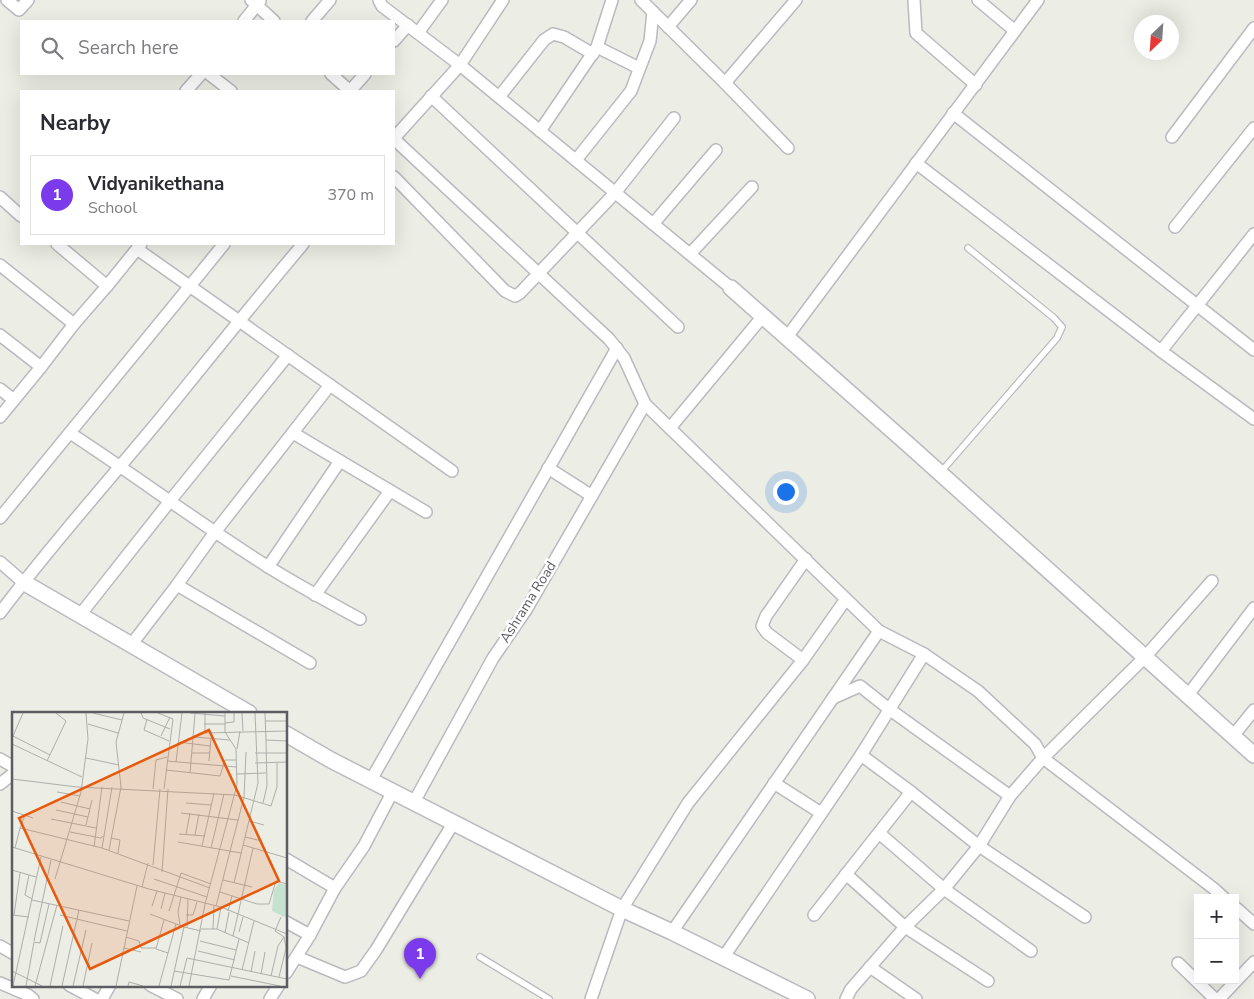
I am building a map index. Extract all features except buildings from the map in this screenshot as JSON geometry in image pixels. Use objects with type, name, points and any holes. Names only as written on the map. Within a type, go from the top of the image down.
[{"type":"street","points":[[7,0],[19,10],[28,0]]},
{"type":"street","points":[[313,20],[330,0]]},
{"type":"street","points":[[418,33],[442,0]]},
{"type":"street","points":[[395,138],[460,64],[503,0]]},
{"type":"street","points":[[540,131],[595,51],[612,0]]},
{"type":"street","points":[[641,0],[788,148]]},
{"type":"street","points":[[668,27],[691,0]]},
{"type":"street","points":[[725,83],[796,0]]},
{"type":"street","points":[[914,0],[916,33],[976,84]]},
{"type":"street","points":[[978,0],[1016,31]]},
{"type":"street","points":[[787,337],[1038,0]]},
{"type":"street","points":[[245,20],[256,2],[273,20]]},
{"type":"street","points":[[382,2],[731,288],[1254,755]]},
{"type":"street","points":[[576,160],[631,91],[650,41],[654,12]]},
{"type":"street","points":[[395,40],[408,25]]},
{"type":"street","points":[[1172,137],[1254,28]]},
{"type":"street","points":[[499,97],[544,40],[553,34],[639,68]]},
{"type":"street","points":[[187,90],[200,75]]},
{"type":"street","points":[[210,75],[230,90]]},
{"type":"street","points":[[332,75],[349,90]]},
{"type":"street","points":[[351,90],[364,75]]},
{"type":"street","points":[[431,96],[678,327]]},
{"type":"street","points":[[954,113],[1254,350]]},
{"type":"street","points":[[395,178],[505,291],[515,296],[615,193],[674,118]]},
{"type":"street","points":[[1175,227],[1254,128]]},
{"type":"street","points":[[395,140],[609,339],[624,358],[645,404],[879,631],[924,654],[978,691],[1035,744],[1043,758],[1220,894]]},
{"type":"street","points":[[653,224],[716,150]]},
{"type":"street","points":[[916,163],[1161,351],[1254,419]]},
{"type":"street","points":[[690,254],[752,187]]},
{"type":"street","points":[[0,197],[20,215]]},
{"type":"street","points":[[1161,351],[1254,234]]},
{"type":"street","points":[[61,245],[107,286]]},
{"type":"street","points":[[0,518],[223,245]]},
{"type":"street","points":[[0,613],[22,582],[302,245]]},
{"type":"street","points":[[0,417],[139,246],[190,286],[452,470]]},
{"type":"street","points":[[0,265],[74,324]]},
{"type":"street","points":[[670,428],[763,316]]},
{"type":"street","points":[[0,335],[41,367]]},
{"type":"street","points":[[371,780],[617,348]]},
{"type":"street","points":[[80,615],[288,355]]},
{"type":"street","points":[[131,645],[215,532],[330,384]]},
{"type":"street","points":[[0,389],[14,400]]},
{"type":"street","name":"Ashrama Road","points":[[414,802],[493,658],[526,610],[645,404]]},
{"type":"street","points":[[70,433],[268,567],[360,619]]},
{"type":"street","points":[[293,433],[426,512]]},
{"type":"street","points":[[268,567],[340,461]]},
{"type":"street","points":[[548,468],[592,496]]},
{"type":"street","points":[[316,595],[390,491]]},
{"type":"street","points":[[803,660],[767,633],[762,626],[766,616],[806,560]]},
{"type":"street","points":[[0,562],[22,582],[247,712]]},
{"type":"street","points":[[846,999],[851,989],[870,967],[944,889],[979,846],[1010,796],[1043,758],[1145,656],[1212,581]]},
{"type":"street","points":[[177,585],[310,663]]},
{"type":"street","points":[[591,999],[622,909],[688,803],[803,660],[846,599]]},
{"type":"street","points":[[1188,695],[1254,608]]},
{"type":"street","points":[[672,932],[879,631]]},
{"type":"street","points":[[723,958],[861,755],[924,654]]},
{"type":"street","points":[[832,698],[860,686],[1010,796]]},
{"type":"street","points":[[1233,736],[1254,710]]},
{"type":"street","points":[[288,735],[331,760],[622,909],[807,999]]},
{"type":"street","points":[[861,755],[979,846],[1085,917]]},
{"type":"street","points":[[0,759],[12,766]]},
{"type":"street","points":[[0,784],[12,775]]},
{"type":"street","points":[[774,783],[821,813]]},
{"type":"street","points":[[288,970],[310,935],[335,888],[364,846],[393,791]]},
{"type":"street","points":[[814,915],[911,792]]},
{"type":"street","points":[[297,957],[345,978],[361,971],[376,950],[454,822]]},
{"type":"street","points":[[879,833],[944,889],[1031,950]]},
{"type":"street","points":[[288,860],[335,888]]},
{"type":"street","points":[[846,874],[906,927],[988,980]]},
{"type":"street","points":[[1239,911],[1254,924]]},
{"type":"street","points":[[288,923],[310,935]]},
{"type":"street","points":[[1178,963],[1217,999],[1254,962]]},
{"type":"street","points":[[870,967],[916,999]]},
{"type":"street","points":[[0,983],[32,993]]},
{"type":"street","points":[[71,986],[95,999]]},
{"type":"street","points":[[102,999],[109,986]]},
{"type":"street","points":[[152,986],[177,999]]},
{"type":"street","points":[[203,999],[210,986]]},
{"type":"street","points":[[270,999],[278,986]]},
{"type":"lane","points":[[940,473],[1057,338],[1062,327],[1054,318],[968,248]]},
{"type":"lane","points":[[480,957],[549,999]]},
{"type":"place","name":"Vidyanikethana","points":[[420,979]]}]
